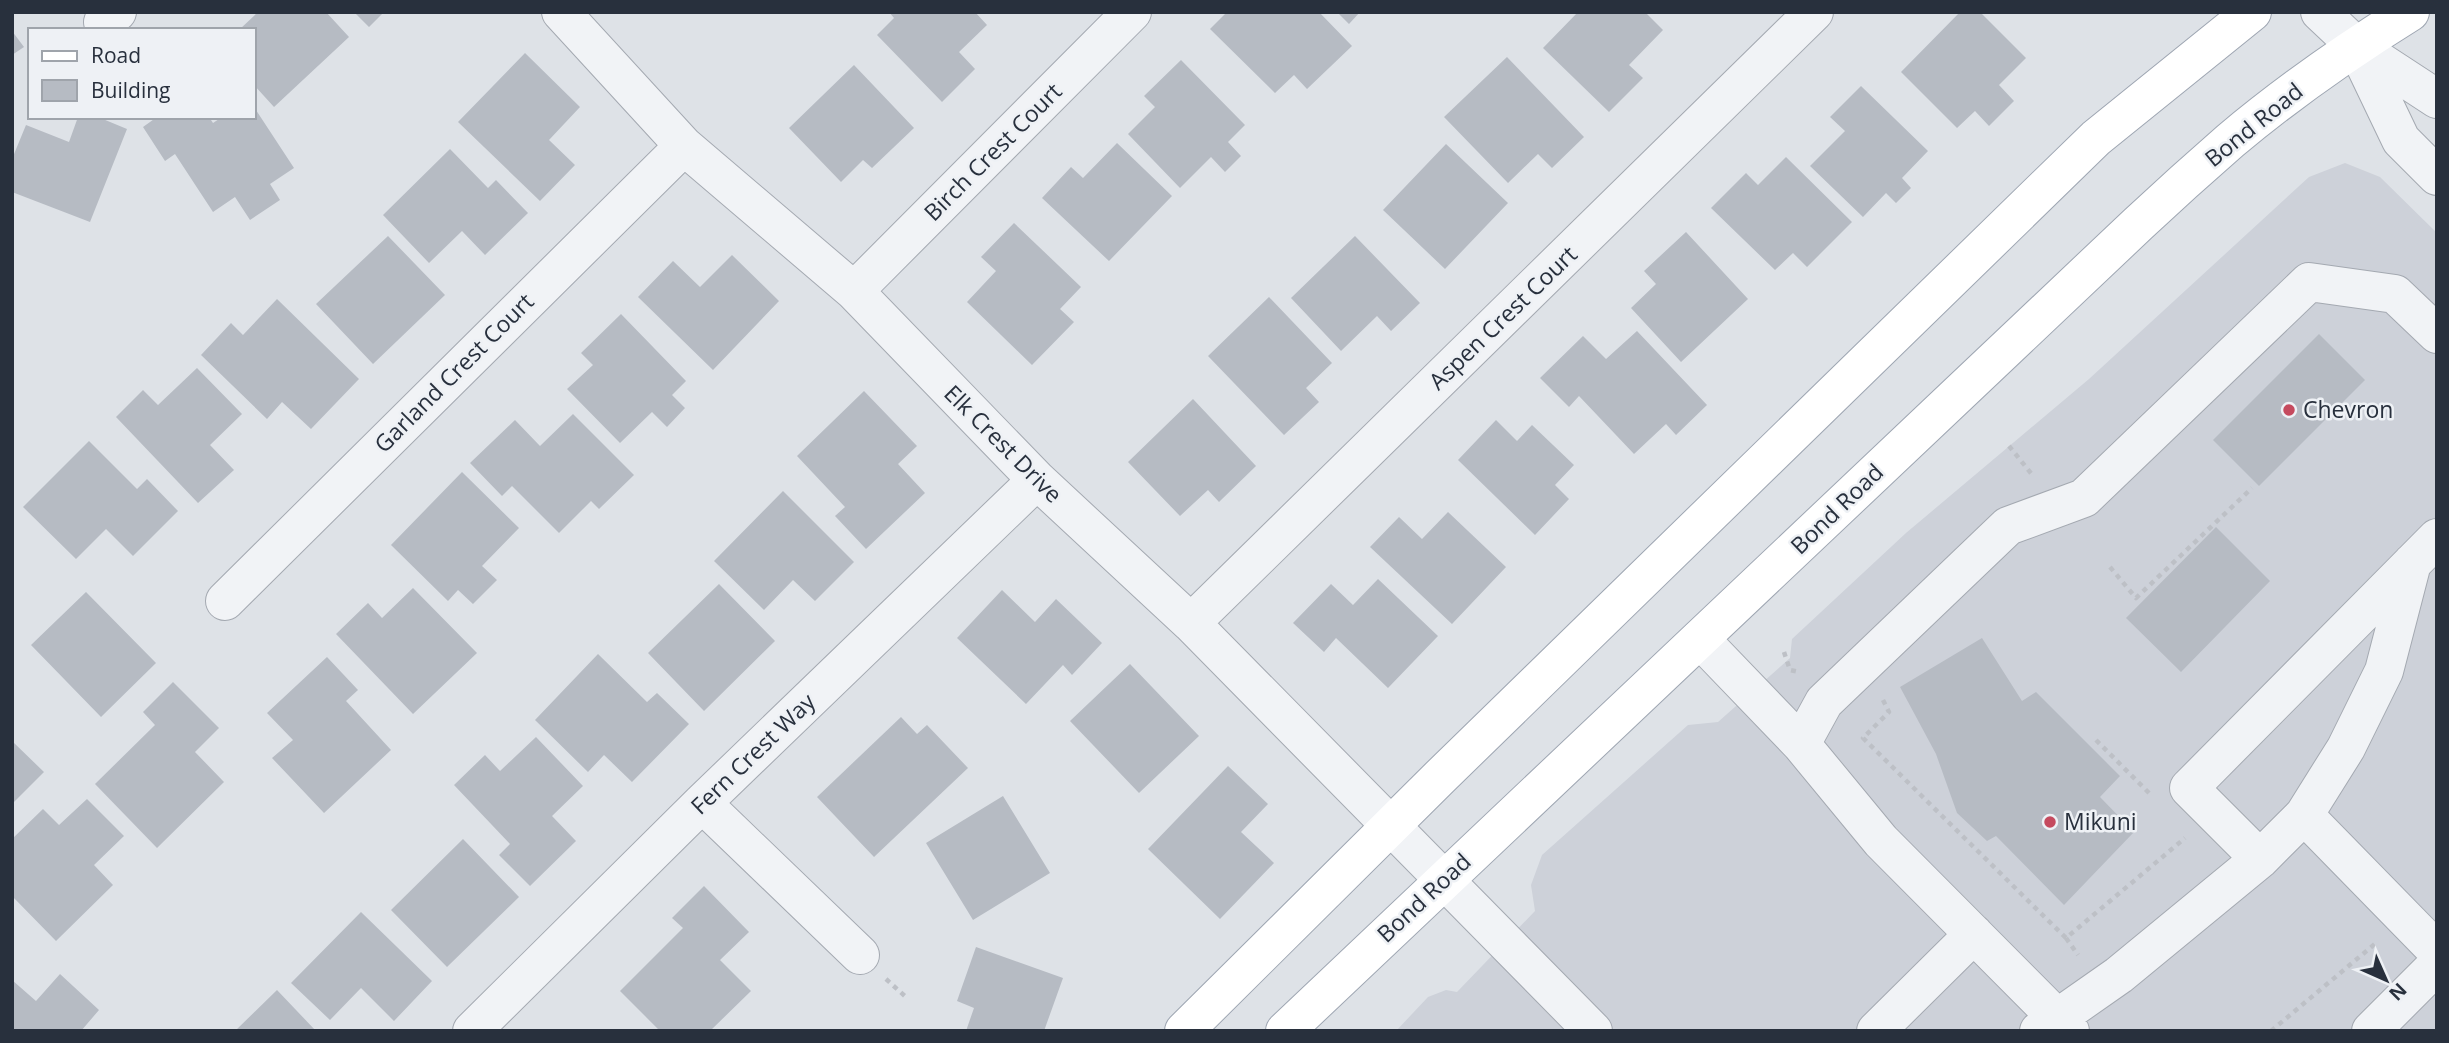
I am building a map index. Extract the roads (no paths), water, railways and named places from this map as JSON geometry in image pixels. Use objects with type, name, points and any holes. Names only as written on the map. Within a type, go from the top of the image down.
[{"type":"main road","points":[[1184,1031],[2096,138],[2252,12]]},
{"type":"main road","name":"Bond Road","points":[[1284,1031],[2138,224],[2231,141],[2356,46],[2410,12]]},
{"type":"street","name":"Elk Crest Drive","points":[[561,12],[684,146],[854,291],[1037,480],[1191,624],[1593,1031]]},
{"type":"street","name":"Birch Crest Court","points":[[854,291],[1132,12]]},
{"type":"street","name":"Aspen Crest Court","points":[[1191,624],[1814,12]]},
{"type":"street","points":[[2320,12],[2356,46],[2437,100]]},
{"type":"street","points":[[2356,46],[2400,140],[2437,176]]},
{"type":"street","name":"Garland Crest Court","points":[[225,601],[684,146]]},
{"type":"street","points":[[1801,744],[1824,702],[2008,526],[2084,498],[2309,282],[2395,294],[2437,334]]},
{"type":"street","name":"Fern Crest Way","points":[[472,1031],[702,803],[1037,480]]},
{"type":"street","points":[[1700,639],[1801,744],[1881,841],[1974,934],[2055,1026],[2260,859],[2304,815],[2346,748],[2384,671],[2425,550]]},
{"type":"street","points":[[2260,859],[2189,788],[2425,550]]},
{"type":"street","points":[[702,803],[860,955]]},
{"type":"street","points":[[2304,815],[2437,951]]},
{"type":"street","points":[[1876,1031],[1974,934]]},
{"type":"street","points":[[2371,1031],[2437,965]]},
{"type":"place","name":"Chevron","points":[[2289,410]]},
{"type":"place","name":"Mikuni","points":[[2050,822]]}]
